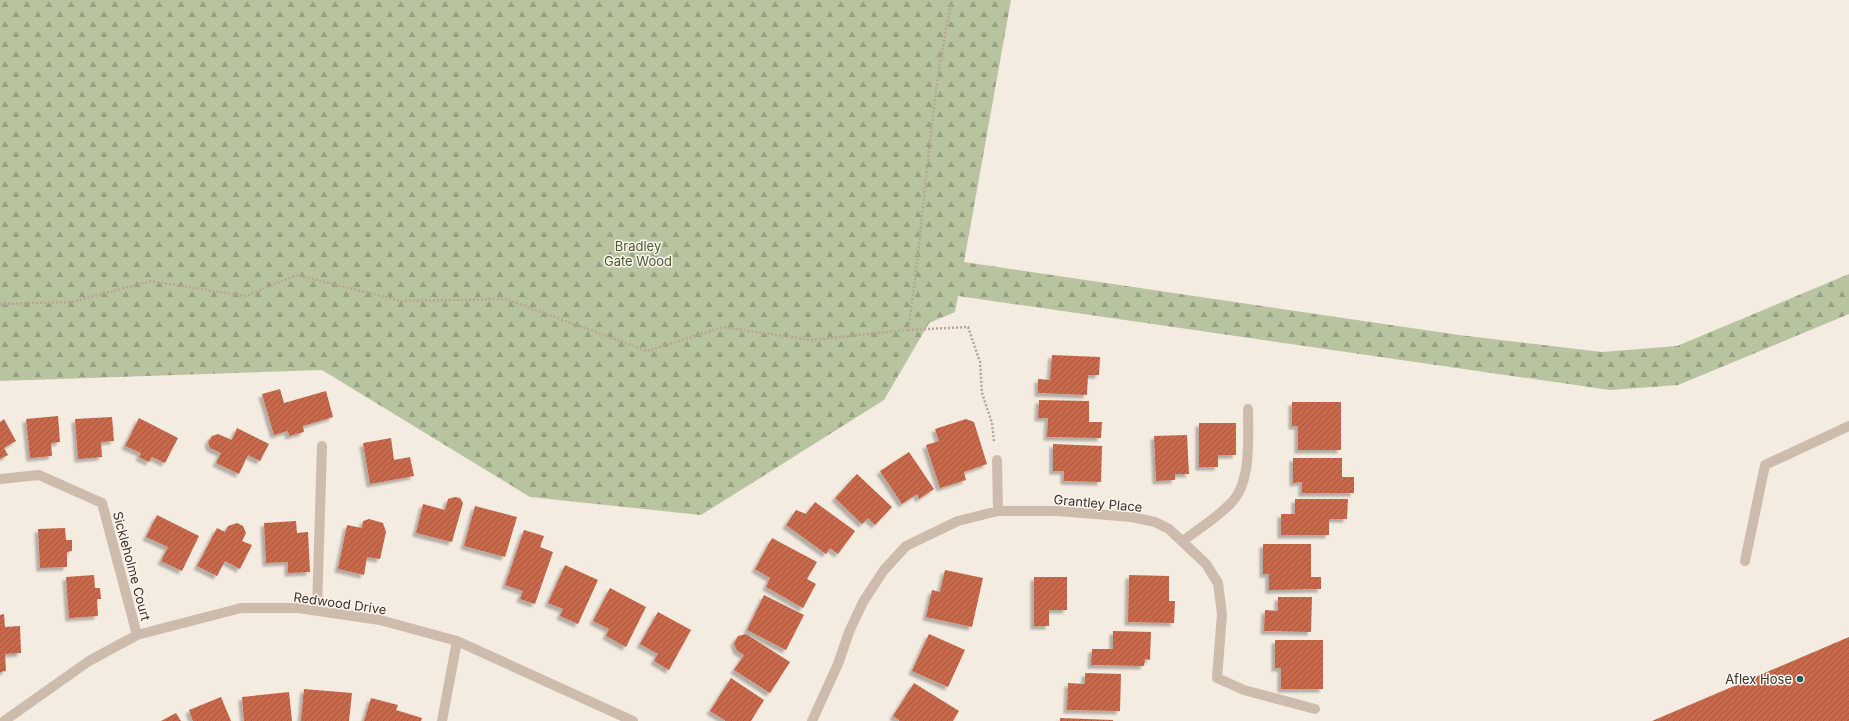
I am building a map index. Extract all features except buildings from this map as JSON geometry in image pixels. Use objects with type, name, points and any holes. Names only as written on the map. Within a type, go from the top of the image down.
[{"type":"street","points":[[1183,541],[1231,503],[1241,487],[1248,457],[1248,409]]},
{"type":"street","points":[[1745,561],[1765,465],[1849,426]]},
{"type":"street","points":[[316,610],[322,446]]},
{"type":"street","points":[[996,460],[998,511]]},
{"type":"street","name":"Sickleholme Court","points":[[0,479],[39,475],[102,503],[137,635]]},
{"type":"street","name":"Grantley Place","points":[[812,721],[838,664],[849,632],[863,602],[884,570],[906,546],[958,522],[998,511],[1057,511],[1132,517],[1155,522],[1169,529],[1206,564],[1218,583],[1222,614],[1217,678],[1244,690],[1315,709]]},
{"type":"street","name":"Redwood Drive","points":[[4,721],[89,661],[137,635],[242,608],[298,608],[316,610],[380,620],[457,641],[633,721]]},
{"type":"street","points":[[442,721],[457,641]]},
{"type":"path","points":[[908,330],[916,277],[942,45],[952,0]]},
{"type":"path","points":[[0,304],[71,302],[151,281],[245,296],[297,275],[401,301],[506,299],[647,352],[723,327],[811,340],[908,330],[968,327],[980,362],[982,393],[992,423],[996,460]]},
{"type":"green space","name":"Bradley Gate Wood","points":[[0,0],[1011,0],[964,262],[1459,335],[1602,352],[1677,346],[1849,274],[1849,314],[1678,385],[1610,390],[958,296],[955,312],[929,323],[884,400],[701,515],[530,497],[322,370],[0,381]]},
{"type":"place","name":"Aflex Hose","points":[[1800,679]]}]
